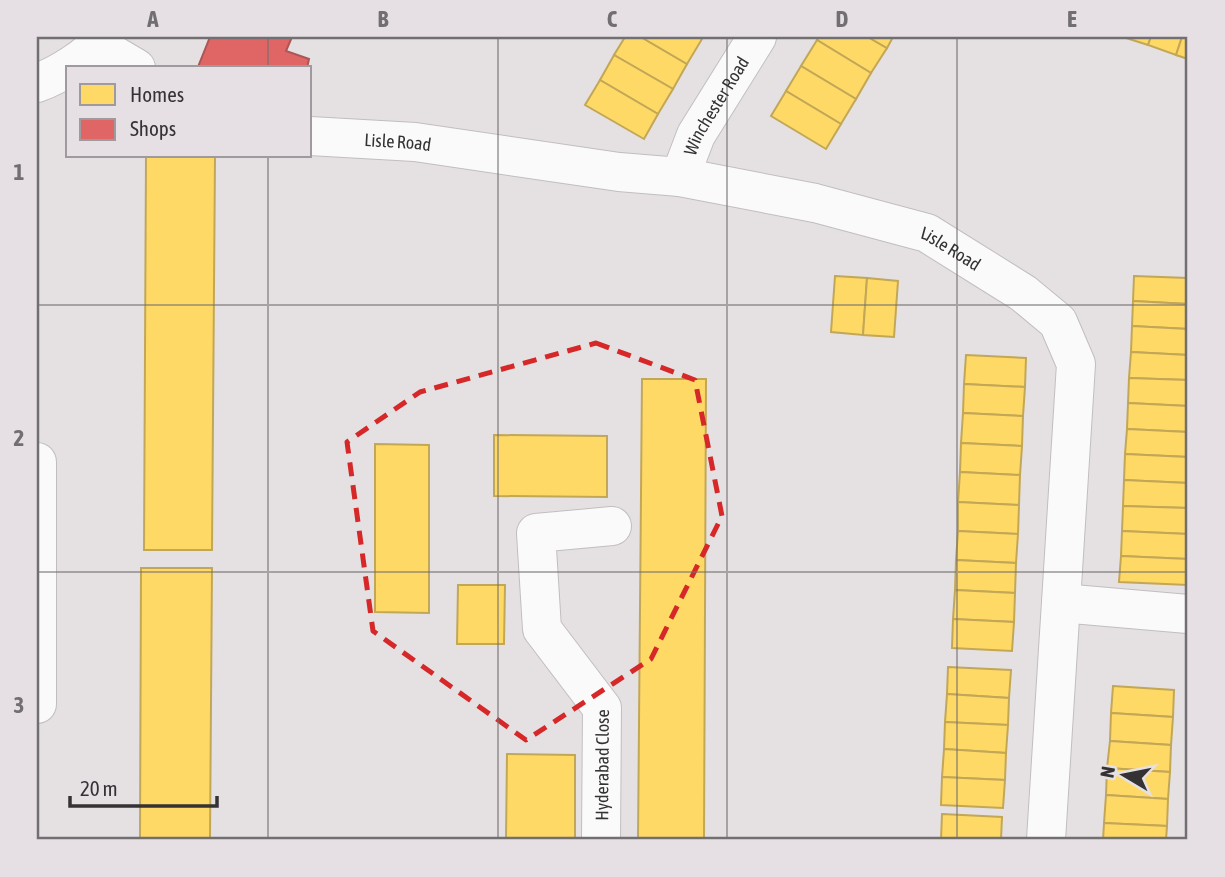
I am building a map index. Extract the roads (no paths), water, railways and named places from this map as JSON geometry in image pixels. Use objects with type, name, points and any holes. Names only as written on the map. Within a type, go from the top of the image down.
[{"type":"street","name":"Winchester Road","points":[[680,177],[696,135],[757,37]]},
{"type":"street","points":[[67,66],[101,41],[133,66]]},
{"type":"street","points":[[37,82],[54,76],[66,67]]},
{"type":"street","name":"Lisle Road","points":[[312,136],[415,142],[619,172],[680,177],[815,203],[927,233],[1023,293],[1058,322],[1076,364],[1046,840]]},
{"type":"street","points":[[37,462],[37,704]]},
{"type":"street","name":"Hyderabad Close","points":[[601,840],[602,708],[542,629],[536,533],[612,526]]},
{"type":"street","points":[[1061,603],[1188,614]]}]
